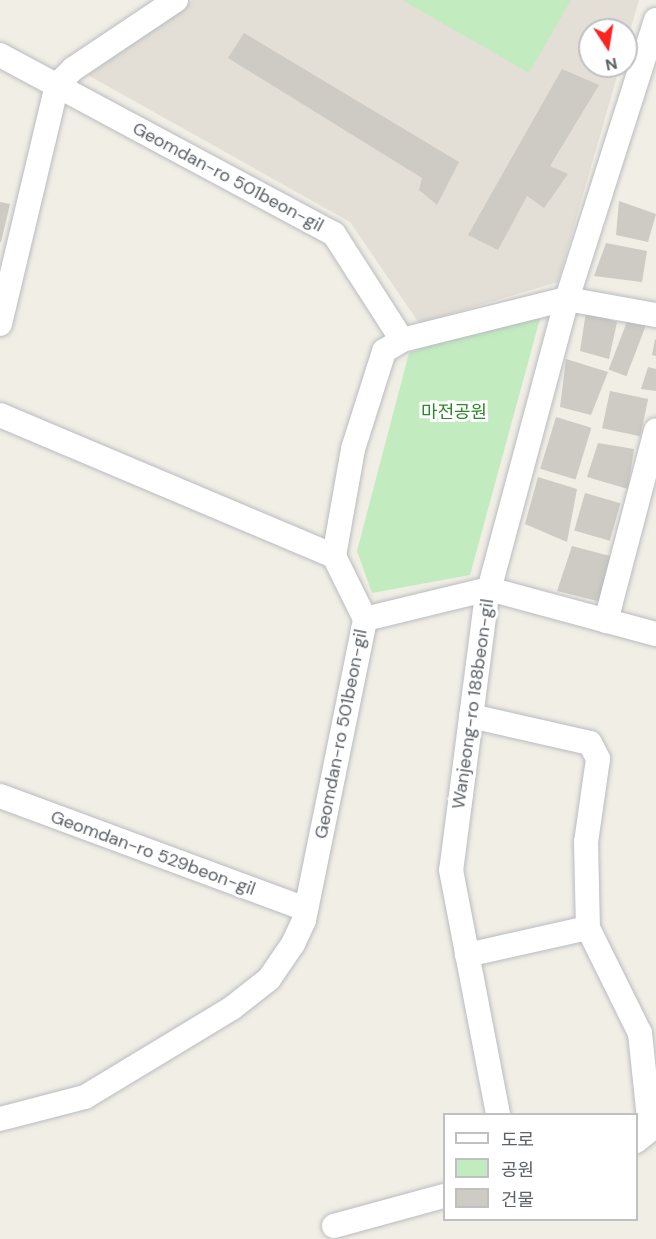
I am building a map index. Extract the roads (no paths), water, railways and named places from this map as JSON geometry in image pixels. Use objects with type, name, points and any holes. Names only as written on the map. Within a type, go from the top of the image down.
[{"type":"street","points":[[0,324],[57,85],[73,69],[176,0]]},
{"type":"street","name":"Wanjeong-ro 188beon-gil","points":[[498,1113],[451,870],[489,589],[567,299],[656,22]]},
{"type":"street","name":"Geomdan-ro 501beon-gil","points":[[0,55],[334,234],[402,340]]},
{"type":"street","points":[[0,415],[334,556],[353,449],[384,351],[402,340],[567,299],[656,315]]},
{"type":"street","points":[[606,621],[656,430]]},
{"type":"street","name":"Geomdan-ro 501beon-gil","points":[[0,1119],[86,1097],[232,1008],[269,979],[293,944],[306,909],[365,619],[334,556]]},
{"type":"street","points":[[365,619],[489,589],[656,634]]},
{"type":"street","points":[[471,716],[590,743],[598,759],[586,842],[588,928],[640,1033],[649,1118],[646,1132],[638,1139]]},
{"type":"street","name":"Geomdan-ro 529beon-gil","points":[[0,796],[306,909]]},
{"type":"street","points":[[467,955],[588,928]]},
{"type":"street","points":[[334,1226],[443,1196]]},
{"type":"park label","name":"마전공원","points":[[454,412]]}]
